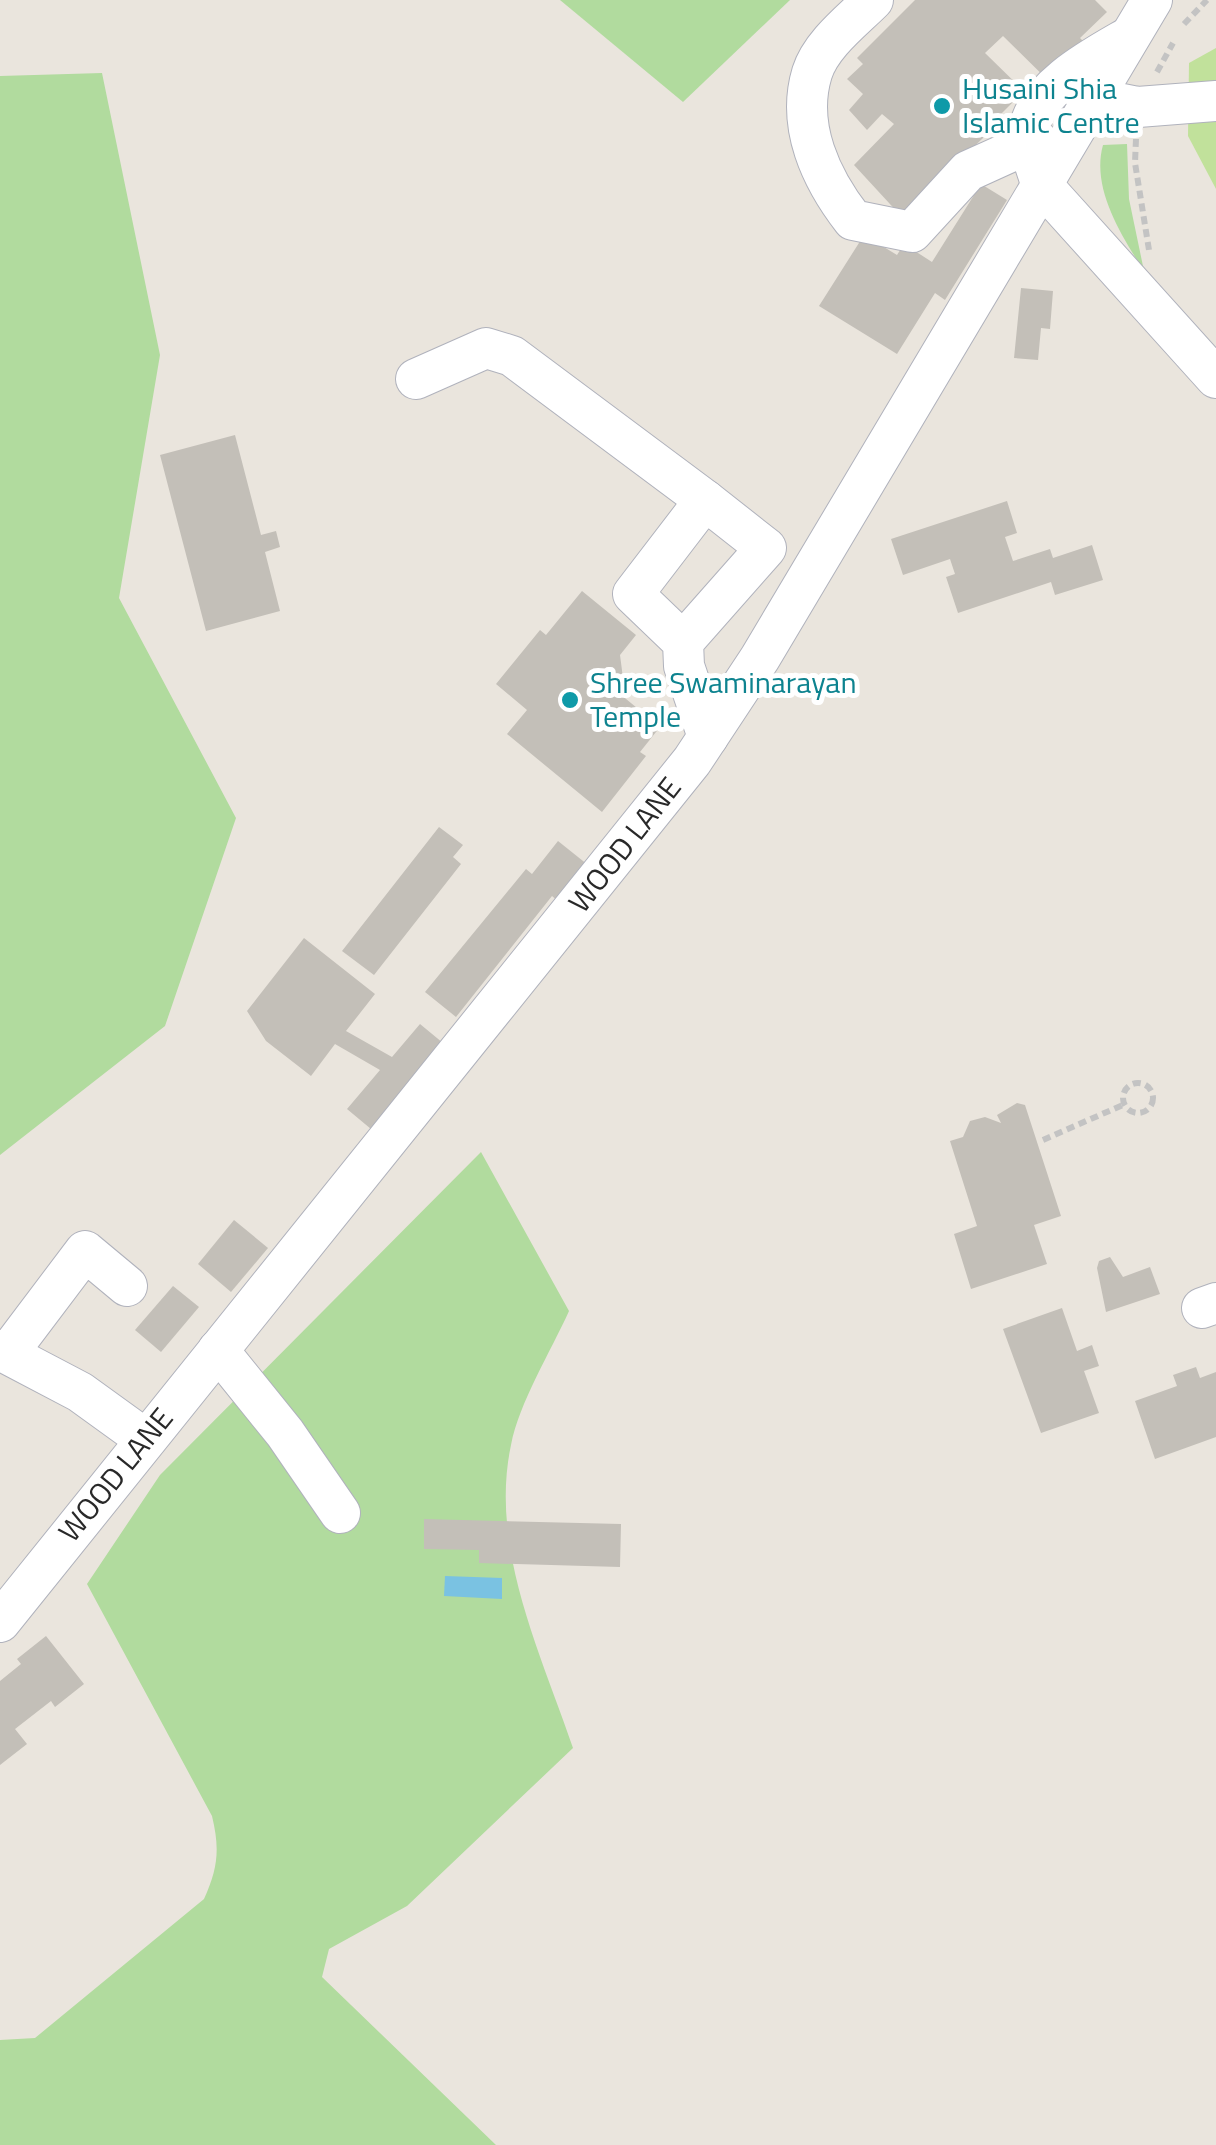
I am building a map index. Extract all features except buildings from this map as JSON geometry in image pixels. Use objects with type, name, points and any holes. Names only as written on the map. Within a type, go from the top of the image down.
[{"type":"street","points":[[873,0],[833,40],[812,71],[808,112],[812,148],[853,220],[912,232],[968,171],[1030,143]]},
{"type":"street","name":"WOOD LANE","points":[[0,1622],[460,1056],[708,737],[760,658],[1152,0]]},
{"type":"street","points":[[1132,35],[1075,68],[1055,87],[1029,127],[1030,143],[1041,184],[1216,378]]},
{"type":"street","points":[[1094,98],[1138,107],[1216,101]]},
{"type":"street","points":[[416,379],[486,348],[512,356],[766,548],[683,642],[684,666],[708,737]]},
{"type":"street","points":[[683,642],[632,594],[705,500]]},
{"type":"street","points":[[127,1286],[85,1252],[4,1352],[80,1392],[145,1439]]},
{"type":"street","points":[[218,1350],[285,1433],[340,1513]]},
{"type":"path","points":[[1150,257],[1134,163],[1138,107],[1186,18],[1208,0]]},
{"type":"path","points":[[1139,1083],[1152,1092],[1150,1106],[1144,1111],[1137,1112],[1124,1104],[1126,1090],[1132,1084],[1139,1083]]},
{"type":"path","points":[[1043,1140],[1124,1104]]},
{"type":"green space","points":[[560,0],[790,0],[683,102]]},
{"type":"green space","points":[[1216,48],[1216,189],[1188,136],[1189,63]]},
{"type":"green space","points":[[102,73],[160,355],[119,598],[236,818],[165,1026],[0,1155],[0,76]]},
{"type":"green space","points":[[1127,144],[1129,199],[1144,271],[1110,211],[1101,178],[1103,145]]},
{"type":"green space","points":[[481,1152],[569,1311],[521,1412],[511,1445],[506,1484],[507,1522],[522,1600],[573,1748],[407,1906],[329,1949],[322,1977],[496,2145],[0,2145],[0,2040],[35,2038],[204,1899],[215,1868],[217,1849],[212,1816],[87,1584],[160,1475]]},
{"type":"water","points":[[445,1576],[502,1578],[502,1599],[444,1596]]},
{"type":"place","name":"Husaini Shia Islamic Centre","points":[[942,106]]},
{"type":"place","name":"Shree Swaminarayan Temple","points":[[570,700]]}]
